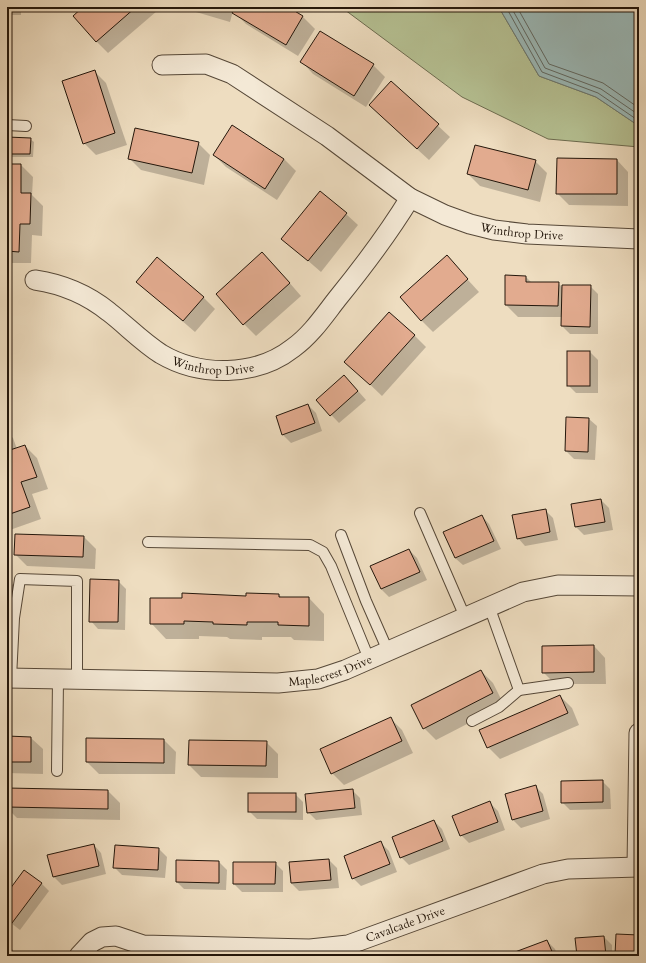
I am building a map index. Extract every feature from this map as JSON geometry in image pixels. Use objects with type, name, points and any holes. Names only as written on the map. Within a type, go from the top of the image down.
[{"type":"street","name":"Winthrop Drive","points":[[162,65],[206,64],[232,74],[327,136],[410,198],[445,215],[470,224],[494,230],[527,234],[639,239]]},
{"type":"street","name":"Winthrop Drive","points":[[35,280],[53,282],[94,301],[151,347],[172,360],[196,368],[223,371],[241,370],[276,359],[292,349],[310,333],[368,260],[410,198]]},
{"type":"street","name":"Maplecrest Drive","points":[[9,678],[278,684],[303,682],[345,670],[523,592],[546,586],[558,585],[639,586]]},
{"type":"street","points":[[638,867],[639,732]]},
{"type":"street","name":"Cavalcade Drive","points":[[79,956],[92,942],[102,937],[116,936],[144,945],[310,949],[334,948],[348,945],[543,874],[568,869],[638,867]]},
{"type":"lane","points":[[7,125],[26,126]]},
{"type":"lane","points":[[420,513],[465,617]]},
{"type":"lane","points":[[341,536],[366,601],[388,651]]},
{"type":"lane","points":[[148,542],[310,546],[323,552],[331,566],[369,659]]},
{"type":"lane","points":[[9,678],[14,618],[20,579],[77,581],[77,680]]},
{"type":"lane","points":[[489,606],[519,690]]},
{"type":"lane","points":[[57,771],[58,679]]},
{"type":"lane","points":[[472,721],[499,707],[519,690],[568,683]]},
{"type":"green space","points":[[341,7],[502,7],[501,11],[539,76],[596,97],[636,124],[639,130],[639,147],[548,139],[462,97]]},
{"type":"water","points":[[502,7],[639,7],[639,130],[636,124],[596,97],[539,76],[501,11]]},
{"type":"building","points":[[83,7],[136,7],[96,42],[73,16]]},
{"type":"building","points":[[236,7],[288,7],[303,16],[286,45],[232,13]]},
{"type":"building","points":[[320,31],[374,64],[354,96],[300,62]]},
{"type":"building","points":[[95,70],[115,133],[83,144],[62,81]]},
{"type":"building","points":[[391,81],[439,124],[417,149],[369,105]]},
{"type":"building","points":[[232,125],[284,159],[265,189],[213,155]]},
{"type":"building","points":[[135,128],[199,142],[192,173],[128,159]]},
{"type":"building","points":[[7,137],[31,138],[30,154],[7,154]]},
{"type":"building","points":[[475,145],[536,160],[528,190],[467,174]]},
{"type":"building","points":[[557,158],[617,159],[617,194],[556,194]]},
{"type":"building","points":[[7,164],[21,164],[21,193],[31,193],[30,224],[20,224],[19,252],[7,251]]},
{"type":"building","points":[[320,191],[347,213],[308,261],[281,239]]},
{"type":"building","points":[[262,252],[290,283],[243,325],[216,294]]},
{"type":"building","points":[[447,255],[468,279],[421,321],[400,297]]},
{"type":"building","points":[[157,257],[204,297],[183,321],[136,282]]},
{"type":"building","points":[[505,275],[526,276],[526,282],[559,282],[558,306],[505,305]]},
{"type":"building","points":[[562,285],[591,285],[590,327],[561,326]]},
{"type":"building","points":[[389,312],[415,335],[370,385],[344,362]]},
{"type":"building","points":[[567,351],[590,351],[590,386],[567,386]]},
{"type":"building","points":[[344,375],[358,391],[330,416],[316,400]]},
{"type":"building","points":[[308,404],[315,423],[282,435],[276,416]]},
{"type":"building","points":[[566,417],[589,418],[588,452],[565,451]]},
{"type":"building","points":[[7,440],[10,450],[25,445],[37,477],[21,482],[30,507],[7,515]]},
{"type":"building","points":[[601,499],[605,522],[575,527],[571,504]]},
{"type":"building","points":[[546,509],[550,532],[517,539],[512,515]]},
{"type":"building","points":[[482,515],[494,541],[455,558],[443,532]]},
{"type":"building","points":[[15,534],[84,536],[83,557],[14,555]]},
{"type":"building","points":[[409,549],[420,572],[381,589],[370,566]]},
{"type":"building","points":[[90,579],[119,580],[118,622],[89,622]]},
{"type":"building","points":[[182,593],[246,596],[246,593],[279,594],[279,597],[309,597],[309,626],[278,625],[278,622],[247,622],[247,625],[184,621],[184,624],[150,624],[150,598],[182,598]]},
{"type":"building","points":[[594,645],[594,672],[542,673],[542,646]]},
{"type":"building","points":[[481,670],[493,693],[423,729],[411,705]]},
{"type":"building","points":[[560,695],[568,713],[487,748],[479,730]]},
{"type":"building","points":[[391,717],[402,741],[331,774],[320,749]]},
{"type":"building","points":[[7,736],[31,737],[31,762],[7,762]]},
{"type":"building","points":[[86,738],[164,739],[164,763],[86,762]]},
{"type":"building","points":[[189,740],[267,741],[266,766],[188,765]]},
{"type":"building","points":[[603,780],[603,802],[561,803],[561,781]]},
{"type":"building","points":[[536,785],[543,811],[512,820],[505,794]]},
{"type":"building","points":[[7,788],[108,790],[108,809],[7,807]]},
{"type":"building","points":[[353,789],[355,808],[307,813],[305,794]]},
{"type":"building","points":[[248,793],[296,793],[296,812],[248,812]]},
{"type":"building","points":[[490,801],[498,822],[460,836],[452,816]]},
{"type":"building","points":[[434,820],[443,841],[400,858],[392,837]]},
{"type":"building","points":[[381,841],[390,864],[352,879],[344,856]]},
{"type":"building","points":[[94,844],[99,866],[53,877],[47,855]]},
{"type":"building","points":[[115,845],[159,848],[158,870],[113,868]]},
{"type":"building","points":[[329,859],[331,880],[291,883],[289,862]]},
{"type":"building","points":[[176,860],[219,861],[219,883],[176,882]]},
{"type":"building","points":[[233,862],[276,862],[275,884],[233,884]]},
{"type":"building","points":[[24,870],[42,883],[12,923],[7,919],[7,893]]},
{"type":"building","points":[[616,934],[639,935],[639,956],[615,955]]},
{"type":"building","points":[[604,936],[606,956],[577,956],[575,938]]},
{"type":"building","points":[[547,940],[554,956],[507,955]]}]
